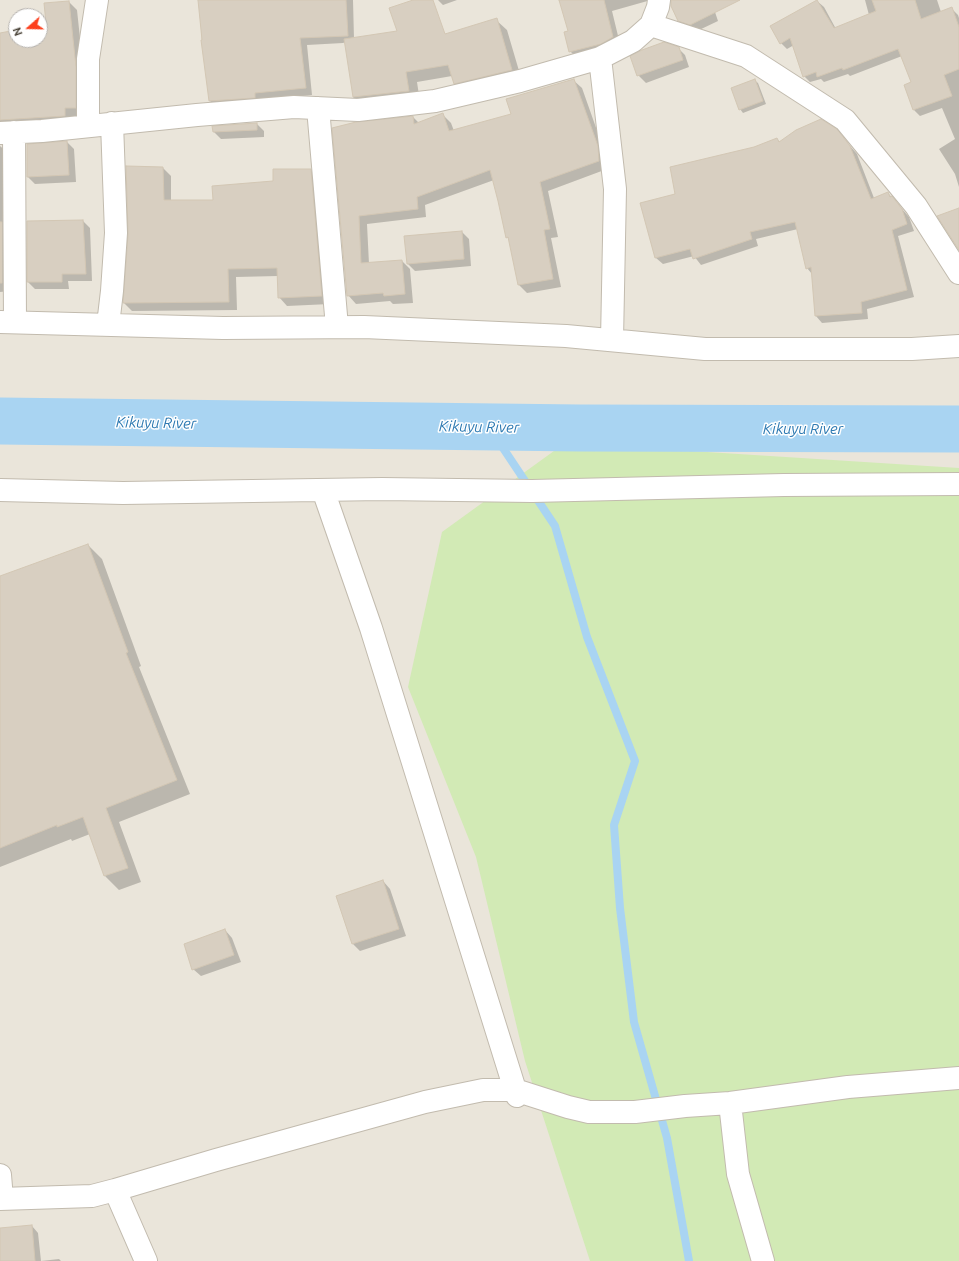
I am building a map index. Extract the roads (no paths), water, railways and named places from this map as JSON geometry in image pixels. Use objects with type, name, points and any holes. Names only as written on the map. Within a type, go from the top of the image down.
[{"type":"street","points":[[88,126],[88,59],[97,0]]},
{"type":"street","points":[[659,0],[658,7],[650,25],[633,41],[600,58],[520,81],[435,101],[358,110],[294,106],[42,131],[7,133],[8,322],[224,328],[364,327],[566,336],[705,349],[912,349],[959,346]]},
{"type":"street","points":[[650,25],[746,56],[845,120],[916,206],[959,273]]},
{"type":"street","points":[[600,58],[615,189],[612,340]]},
{"type":"street","points":[[318,108],[337,328]]},
{"type":"street","points":[[108,325],[116,233],[112,123]]},
{"type":"street","points":[[0,490],[123,493],[382,489],[532,490],[784,485],[959,484]]},
{"type":"street","points":[[323,490],[371,628],[516,1093]]},
{"type":"street","points":[[0,1175],[1,1199],[92,1196],[425,1102],[483,1090],[516,1093],[589,1112],[635,1112],[685,1106],[730,1103],[848,1087],[959,1078]]},
{"type":"street","points":[[730,1103],[738,1174],[763,1261]]},
{"type":"street","points":[[115,1190],[146,1261]]},
{"type":"waterway","name":"Kikuyu River","points":[[0,421],[580,428],[959,429]]},
{"type":"waterway","points":[[489,427],[555,526],[587,637],[635,761],[614,825],[620,908],[634,1022],[667,1138],[689,1261]]}]
